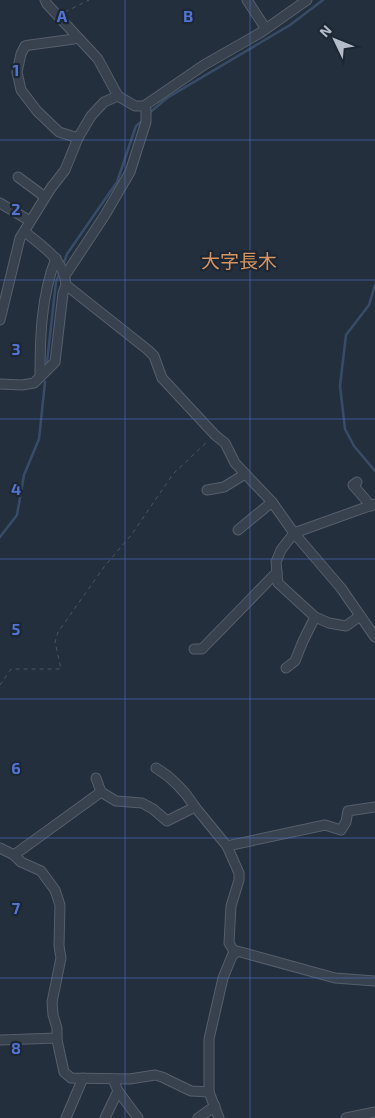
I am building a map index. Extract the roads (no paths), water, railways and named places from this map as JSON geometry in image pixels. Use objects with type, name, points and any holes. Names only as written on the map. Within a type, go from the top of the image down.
[{"type":"street","points":[[46,0],[47,4],[58,15],[73,40],[98,59],[118,96],[135,106],[145,108],[204,65],[266,29],[307,0]]},
{"type":"street","points":[[247,0],[266,29]]},
{"type":"street","points":[[73,40],[25,46],[17,72],[20,90],[37,111],[59,132],[78,138]]},
{"type":"street","points":[[0,320],[20,238],[64,170],[90,116],[104,102],[118,96]]},
{"type":"street","points":[[65,274],[105,215],[130,172],[146,122],[145,108]]},
{"type":"street","points":[[18,177],[45,197]]},
{"type":"street","points":[[0,203],[30,221]]},
{"type":"street","points":[[0,384],[22,385],[34,382],[56,362],[63,293],[66,284],[65,274],[58,260],[25,232]]},
{"type":"street","points":[[40,378],[40,335],[48,284],[58,260]]},
{"type":"street","points":[[66,284],[154,356],[162,378],[215,435],[225,443],[235,463],[272,502],[294,533],[340,588],[375,637]]},
{"type":"street","points":[[207,490],[224,487],[245,474]]},
{"type":"street","points":[[356,482],[353,485],[373,505],[294,533],[281,550],[276,562],[278,583],[316,617],[329,623],[346,626],[360,616]]},
{"type":"street","points":[[238,530],[272,502]]},
{"type":"street","points":[[194,649],[202,648],[277,572]]},
{"type":"street","points":[[286,668],[295,662],[303,641],[316,617]]},
{"type":"street","points":[[156,768],[168,775],[184,790],[195,807],[227,846],[239,873],[239,880],[231,906],[230,943],[235,953]]},
{"type":"street","points":[[96,778],[100,792],[116,801],[142,804],[153,809],[167,821],[195,807]]},
{"type":"street","points":[[14,855],[100,792]]},
{"type":"street","points":[[227,846],[325,825],[341,830],[346,822],[348,811],[375,807]]},
{"type":"street","points":[[0,848],[41,871],[56,890],[60,905],[59,946],[61,958],[52,1002],[64,1072],[71,1078],[130,1079],[155,1075],[191,1091],[209,1092]]},
{"type":"street","points":[[235,953],[237,951],[334,978],[375,981]]},
{"type":"street","points":[[219,1118],[209,1092],[209,1039],[224,978],[235,953]]},
{"type":"street","points":[[0,1040],[57,1038]]},
{"type":"street","points":[[66,1118],[83,1078]]},
{"type":"street","points":[[113,1079],[118,1091],[138,1118]]},
{"type":"street","points":[[105,1118],[118,1091]]},
{"type":"street","points":[[198,1118],[215,1106]]},
{"type":"street","points":[[346,1118],[375,1112]]},
{"type":"waterway","points":[[148,114],[167,98],[290,25],[323,0]]},
{"type":"waterway","points":[[63,265],[67,254],[117,182],[136,126],[143,120]]},
{"type":"waterway","points":[[47,362],[56,282],[60,272]]},
{"type":"waterway","points":[[375,285],[369,305],[346,335],[340,386],[345,429],[354,446],[375,471]]},
{"type":"waterway","points":[[0,537],[17,515],[24,475],[39,439],[45,382]]},
{"type":"district","name":"大字長木","points":[[239,260]]}]
